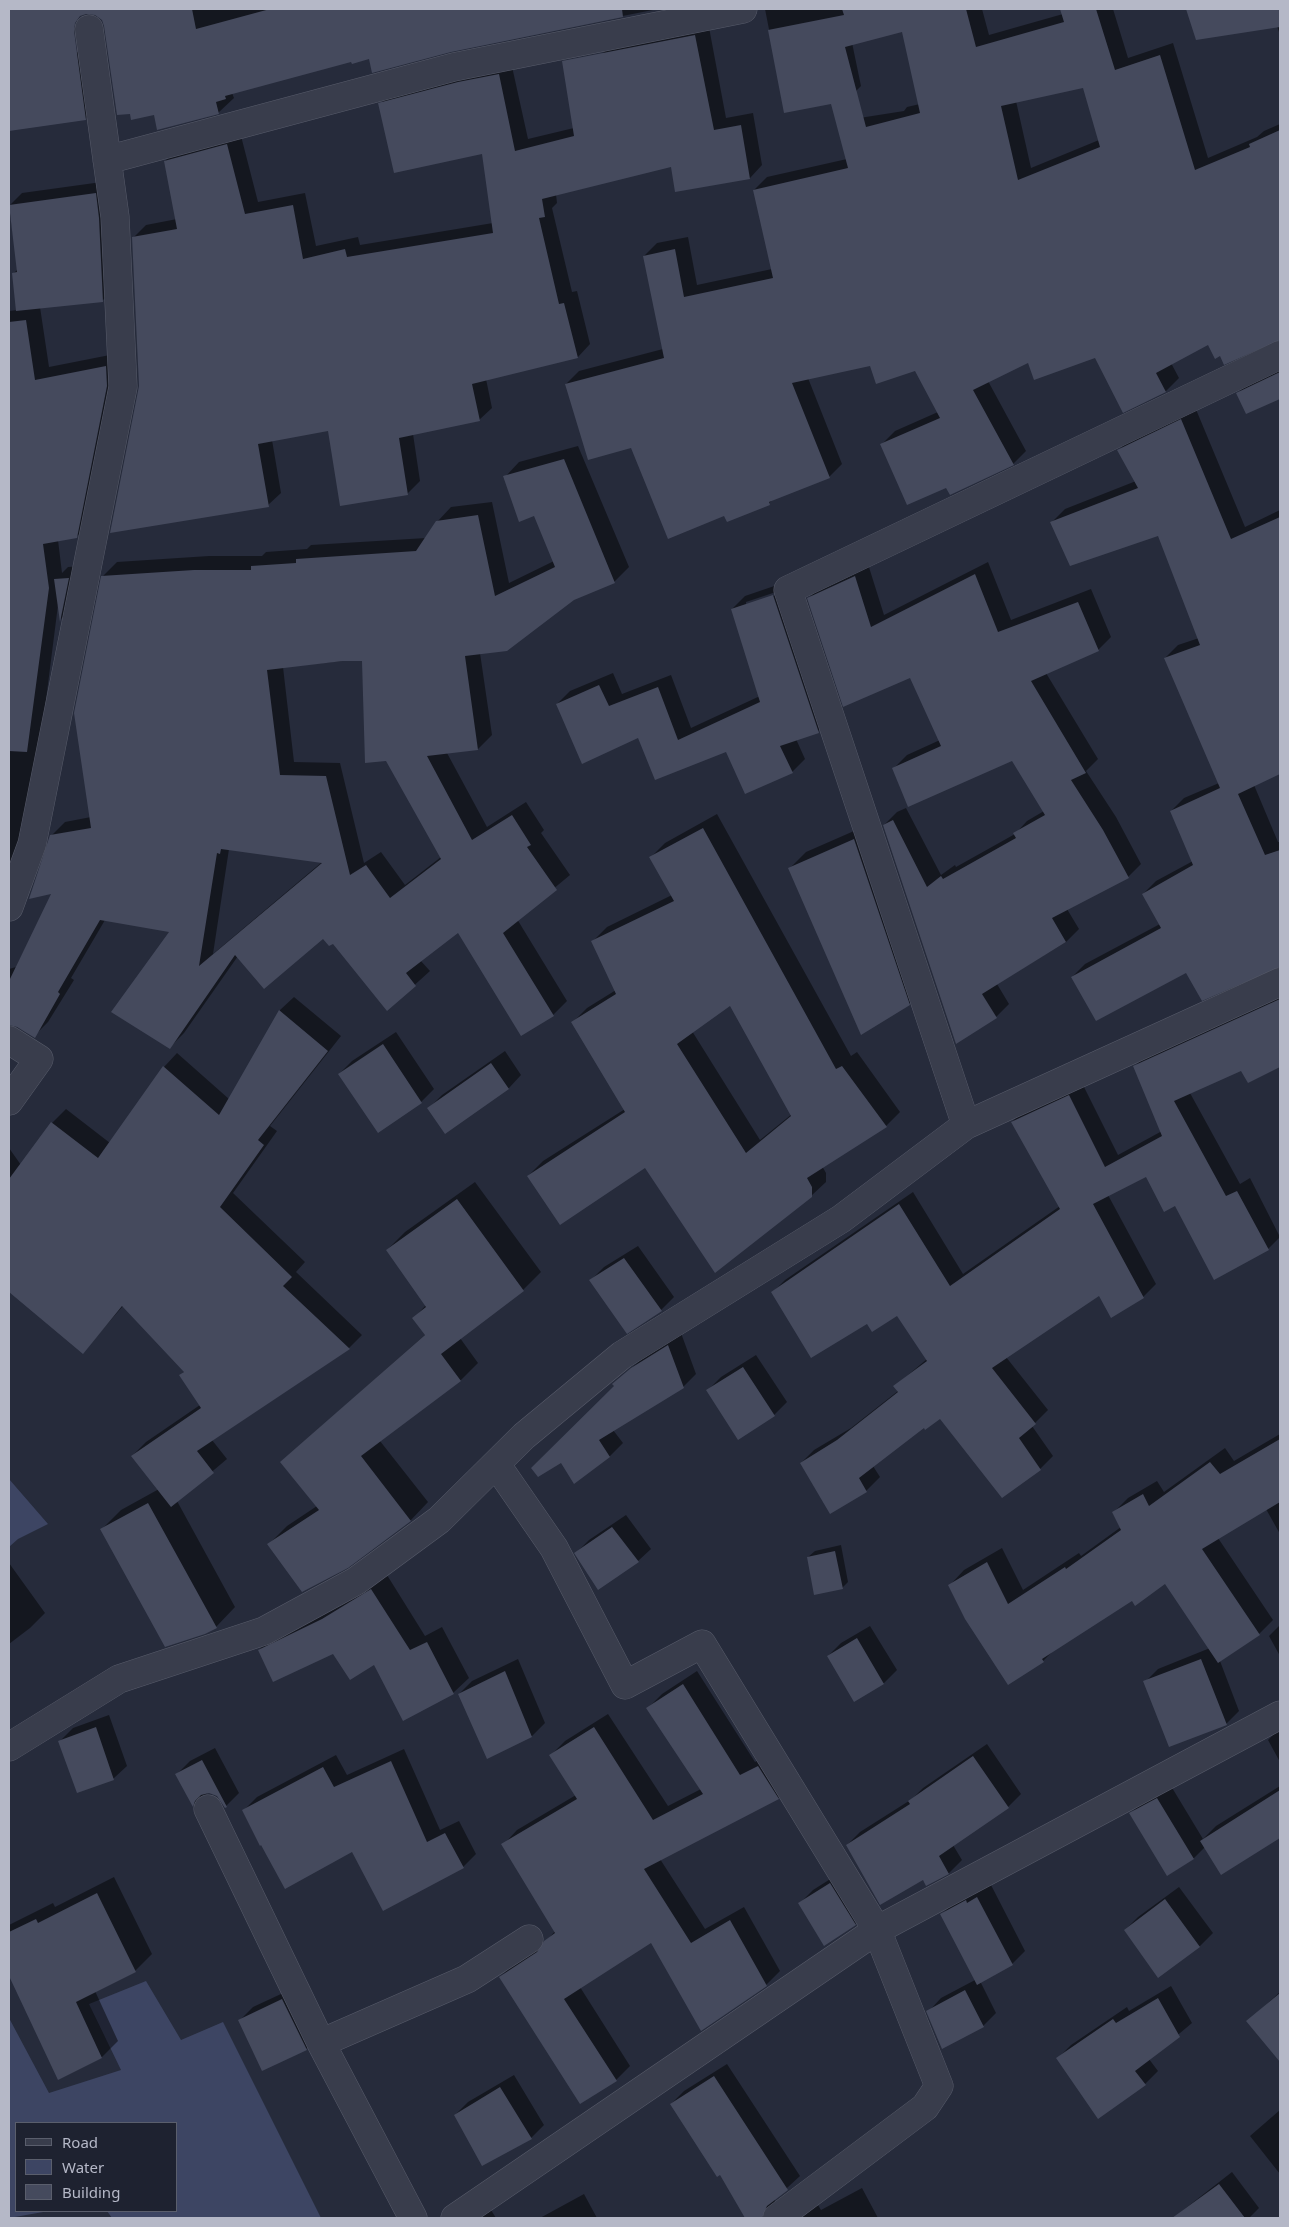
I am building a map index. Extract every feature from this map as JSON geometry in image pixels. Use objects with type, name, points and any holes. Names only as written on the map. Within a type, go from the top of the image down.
[{"type":"street","points":[[108,160],[454,67],[743,9]]},
{"type":"street","points":[[9,907],[32,844],[123,387],[115,217],[89,29]]},
{"type":"street","points":[[966,1125],[788,590],[1280,355]]},
{"type":"street","points":[[9,1747],[119,1679],[264,1631],[356,1581],[439,1520],[524,1436],[622,1355],[841,1219],[966,1125],[1280,982]]},
{"type":"street","points":[[9,1040],[39,1059],[9,1100]]},
{"type":"street","points":[[496,1464],[554,1548],[625,1686],[702,1644],[877,1930],[939,2086],[925,2107],[777,2218]]},
{"type":"street","points":[[454,2218],[877,1930],[1280,1715]]},
{"type":"street","points":[[208,1809],[321,2043],[413,2218]]},
{"type":"street","points":[[321,2043],[467,1979],[529,1939]]},
{"type":"water","points":[[9,1479],[48,1524],[18,1539],[9,1547]]},
{"type":"water","points":[[146,1981],[181,2040],[223,2022],[321,2218],[112,2218],[108,2212],[178,2212],[178,2122],[15,2122],[15,2212],[43,2212],[9,2218],[9,2018],[49,2093],[121,2070],[89,2004]]},
{"type":"building","points":[[9,9],[192,9],[196,29],[270,9],[622,9],[623,17],[451,52],[372,73],[369,59],[352,64],[351,62],[225,96],[226,99],[216,102],[219,114],[157,130],[154,115],[131,120],[130,114],[117,115],[104,26],[102,20],[95,15],[86,14],[80,16],[75,23],[74,31],[86,120],[9,131]]},
{"type":"building","points":[[842,9],[966,9],[976,47],[1064,22],[1060,9],[1096,9],[1115,70],[1160,55],[1195,170],[1250,147],[1249,144],[1280,130],[1280,340],[1224,365],[1220,356],[1215,359],[1208,345],[1156,373],[1166,392],[1123,413],[1095,358],[1034,380],[1028,363],[973,390],[1014,465],[950,495],[946,488],[907,505],[880,444],[940,418],[915,371],[876,384],[870,366],[792,383],[830,478],[769,502],[770,505],[727,522],[724,516],[668,539],[631,448],[588,460],[565,384],[664,358],[643,256],[675,249],[684,297],[773,278],[753,190],[848,168],[831,104],[784,113],[768,30],[844,15]],"holes":[[[902,32],[920,113],[866,127],[845,47]],[[1083,88],[1100,147],[1018,180],[1001,106]]]},
{"type":"building","points":[[1186,9],[1280,9],[1280,27],[1196,40]]},
{"type":"building","points":[[695,35],[714,130],[741,125],[750,179],[675,192],[671,167],[542,199],[545,217],[539,218],[559,304],[564,303],[578,358],[472,384],[480,421],[399,438],[408,495],[340,506],[328,431],[258,444],[269,507],[110,533],[139,386],[132,237],[177,229],[164,161],[227,144],[245,214],[293,205],[303,259],[345,249],[347,257],[493,233],[482,154],[394,173],[378,103],[458,82],[499,74],[515,151],[574,136],[562,61]]},
{"type":"building","points":[[96,193],[103,302],[16,311],[12,273],[17,272],[9,205]]},
{"type":"building","points":[[26,320],[35,380],[106,366],[107,386],[77,538],[43,544],[49,588],[27,752],[9,751],[9,322]]},
{"type":"building","points":[[1280,372],[1280,399],[1246,414],[1236,393]]},
{"type":"building","points":[[1181,419],[1231,539],[1280,517],[1280,774],[1238,794],[1265,855],[1280,850],[1280,967],[1202,1001],[1186,973],[1096,1021],[1071,977],[1161,928],[1142,894],[1193,865],[1170,811],[1220,788],[1164,658],[1200,645],[1158,536],[1070,566],[1050,522],[1138,488],[1117,450]]},
{"type":"building","points":[[564,459],[615,583],[574,600],[507,651],[465,656],[478,750],[427,756],[472,840],[512,815],[531,845],[527,847],[557,890],[503,933],[554,1016],[521,1036],[458,933],[406,973],[416,986],[387,1011],[333,944],[329,946],[323,939],[264,989],[235,955],[170,1049],[111,1012],[169,932],[100,920],[58,992],[60,994],[35,1038],[17,1027],[9,1025],[9,981],[51,894],[29,899],[50,835],[91,828],[74,713],[101,576],[194,570],[251,570],[251,566],[296,563],[296,559],[416,551],[436,521],[478,515],[495,596],[555,567],[534,516],[519,522],[503,476]],"holes":[[[343,661],[362,661],[365,763],[386,761],[441,859],[390,898],[366,865],[350,875],[326,776],[280,775],[267,670]],[[221,849],[322,863],[199,966],[217,853],[220,854]]]},
{"type":"building","points":[[975,574],[998,632],[1078,602],[1099,651],[1031,681],[1086,773],[1071,780],[1103,830],[1129,878],[1052,918],[1066,942],[982,994],[997,1018],[956,1044],[883,825],[893,820],[927,887],[941,876],[943,879],[1016,838],[1013,833],[1045,815],[1012,761],[908,807],[892,768],[941,746],[910,678],[843,707],[807,598],[855,576],[871,627]]},
{"type":"building","points":[[69,578],[60,622],[54,579]]},
{"type":"building","points":[[773,595],[819,733],[780,746],[793,773],[745,794],[726,752],[655,780],[638,738],[582,764],[556,704],[599,685],[609,706],[658,687],[678,740],[760,702],[731,609]]},
{"type":"building","points":[[703,828],[836,1069],[842,1066],[887,1127],[807,1178],[812,1187],[812,1197],[715,1273],[645,1168],[560,1225],[527,1176],[625,1112],[571,1022],[616,994],[591,941],[674,901],[649,857]],"holes":[[[730,1006],[791,1116],[746,1153],[677,1044]]]},
{"type":"building","points":[[854,839],[910,1005],[861,1035],[788,868]]},
{"type":"building","points":[[1280,999],[1280,1067],[1248,1083],[1241,1071],[1174,1101],[1226,1196],[1237,1191],[1269,1250],[1214,1280],[1175,1206],[1164,1212],[1146,1177],[1093,1204],[1144,1298],[1111,1318],[1099,1296],[992,1368],[1036,1424],[1019,1438],[1041,1470],[1002,1498],[940,1419],[925,1430],[924,1428],[859,1478],[867,1492],[830,1514],[800,1463],[837,1440],[898,1392],[893,1386],[927,1361],[897,1316],[872,1332],[867,1324],[811,1358],[771,1292],[899,1204],[950,1286],[1060,1209],[1011,1122],[1069,1095],[1105,1167],[1162,1136],[1133,1066]]},
{"type":"building","points":[[279,1010],[328,1051],[258,1140],[264,1145],[220,1207],[292,1277],[283,1286],[350,1349],[197,1451],[214,1473],[171,1507],[131,1456],[201,1408],[179,1375],[184,1372],[122,1306],[83,1354],[9,1292],[9,1179],[51,1122],[98,1158],[163,1066],[219,1115]]},
{"type":"building","points":[[383,1044],[422,1103],[378,1133],[338,1074]]},
{"type":"building","points":[[491,1063],[509,1089],[445,1134],[427,1108]]},
{"type":"building","points":[[457,1199],[524,1291],[441,1354],[461,1381],[361,1456],[411,1521],[348,1568],[302,1592],[267,1544],[319,1510],[280,1462],[425,1335],[412,1318],[426,1307],[386,1250]]},
{"type":"building","points":[[624,1258],[662,1311],[627,1334],[589,1280]]},
{"type":"building","points":[[668,1345],[684,1388],[599,1440],[610,1457],[574,1484],[561,1463],[538,1477],[531,1468],[614,1386],[612,1384],[631,1368]]},
{"type":"building","points":[[743,1367],[775,1416],[738,1440],[706,1390]]},
{"type":"building","points":[[1280,1439],[1280,1502],[1202,1549],[1260,1635],[1218,1663],[1165,1584],[1135,1606],[1132,1601],[1042,1659],[1044,1662],[1008,1685],[965,1619],[948,1585],[987,1562],[1008,1604],[1065,1567],[1066,1569],[1121,1530],[1112,1512],[1143,1494],[1149,1506],[1210,1462],[1220,1474]]},
{"type":"building","points":[[148,1503],[217,1628],[205,1634],[165,1647],[100,1529]]},
{"type":"building","points":[[612,1527],[639,1562],[598,1590],[574,1553]]},
{"type":"building","points":[[835,1551],[843,1589],[814,1595],[807,1557]]},
{"type":"building","points":[[371,1589],[410,1650],[427,1642],[454,1694],[403,1721],[374,1665],[350,1680],[333,1654],[273,1682],[258,1650],[322,1619]]},
{"type":"building","points":[[857,1638],[884,1684],[854,1702],[827,1656]]},
{"type":"building","points":[[1201,1659],[1227,1725],[1169,1747],[1143,1681]]},
{"type":"building","points":[[505,1671],[532,1737],[487,1759],[458,1694]]},
{"type":"building","points":[[683,1684],[740,1775],[758,1766],[779,1799],[644,1869],[691,1943],[730,1920],[767,1986],[701,2031],[651,1943],[564,1999],[617,2081],[580,2104],[499,1977],[537,1952],[544,1941],[555,1933],[501,1844],[577,1799],[549,1755],[594,1727],[653,1820],[703,1794],[646,1708]]},
{"type":"building","points":[[96,1727],[114,1780],[77,1793],[58,1741]]},
{"type":"building","points":[[973,1756],[1009,1808],[939,1856],[949,1874],[926,1886],[923,1880],[880,1905],[846,1845],[910,1804],[908,1801]]},
{"type":"building","points":[[202,1760],[227,1807],[225,1808],[217,1796],[209,1793],[201,1795],[195,1801],[193,1807],[175,1774]]},
{"type":"building","points":[[391,1761],[427,1842],[445,1833],[464,1868],[383,1911],[352,1852],[285,1889],[242,1810],[323,1767],[334,1787]]},
{"type":"building","points":[[1280,1790],[1280,1838],[1221,1875],[1200,1841]]},
{"type":"building","points":[[1157,1798],[1194,1859],[1167,1876],[1129,1813]]},
{"type":"building","points":[[830,1883],[856,1925],[824,1946],[798,1903]]},
{"type":"building","points":[[97,1893],[136,1972],[76,2002],[102,2058],[58,2080],[9,1976],[9,1932],[36,1919],[38,1923]]},
{"type":"building","points":[[977,1897],[1013,1965],[977,1985],[940,1914],[966,1900],[967,1903]]},
{"type":"building","points":[[1165,1899],[1200,1947],[1158,1978],[1124,1930]]},
{"type":"building","points":[[965,1990],[984,2027],[942,2049],[926,2011]]},
{"type":"building","points":[[1280,1993],[1280,2062],[1246,2021]]},
{"type":"building","points":[[1158,1998],[1180,2037],[1135,2071],[1146,2085],[1098,2119],[1056,2058],[1113,2019],[1116,2023]]},
{"type":"building","points":[[282,1999],[307,2050],[262,2071],[238,2020]]},
{"type":"building","points":[[714,2076],[788,2190],[767,2206],[762,2218],[745,2218],[720,2175],[717,2177],[670,2104]]},
{"type":"building","points":[[500,2087],[532,2139],[482,2166],[454,2115]]},
{"type":"building","points":[[1219,2184],[1245,2218],[1172,2218]]}]
